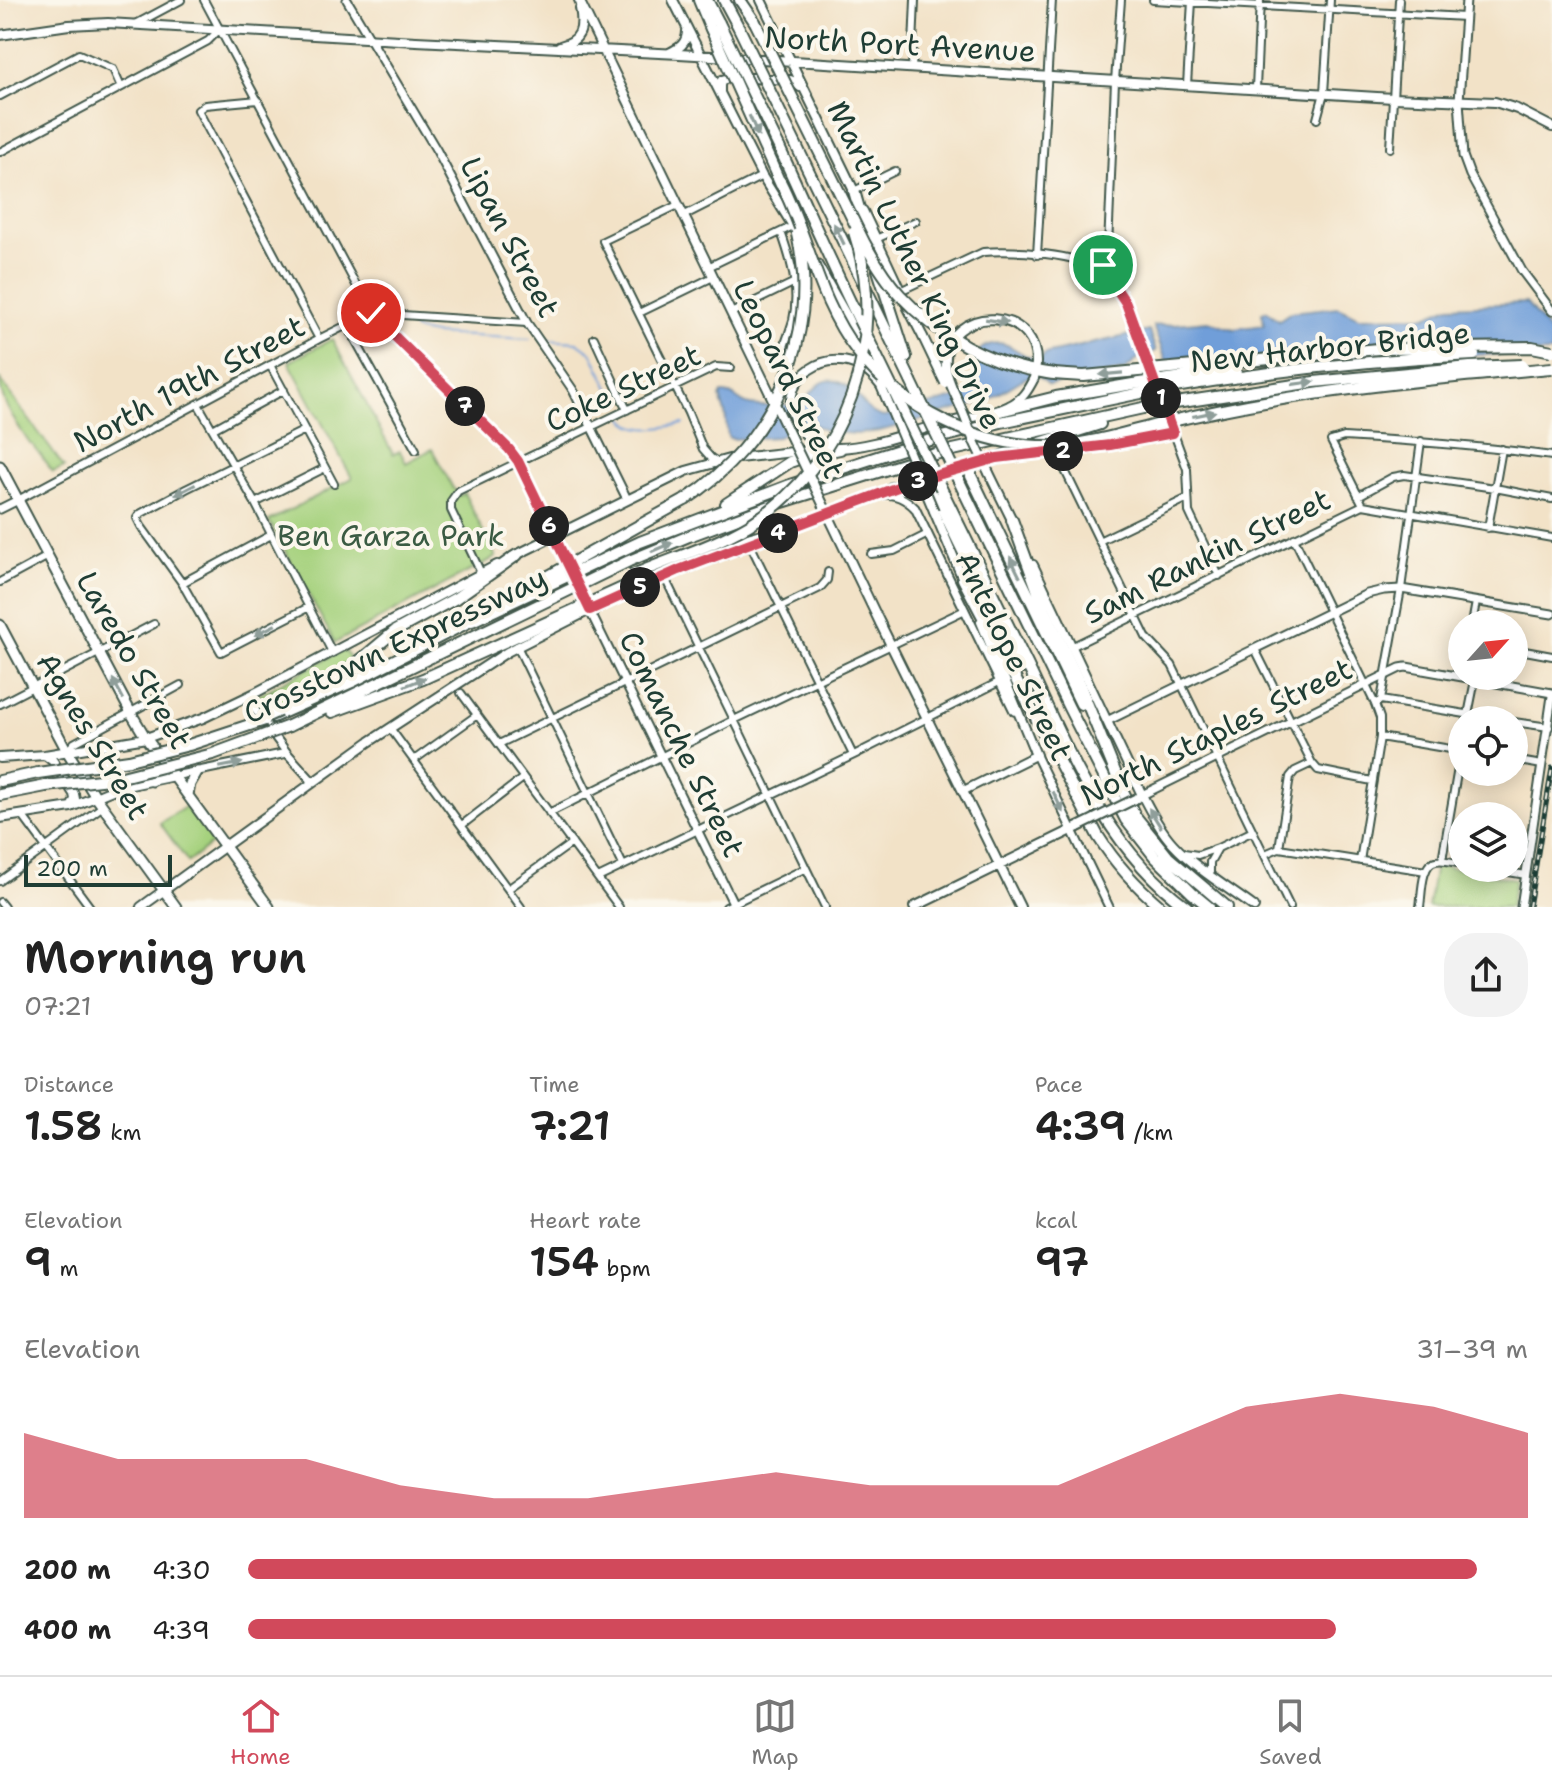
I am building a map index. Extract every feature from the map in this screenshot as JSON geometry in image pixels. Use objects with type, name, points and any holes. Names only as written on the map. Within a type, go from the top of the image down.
[{"type":"highway","points":[[699,0],[779,147],[859,320],[1095,800],[1133,856],[1187,907]]},
{"type":"highway","points":[[707,0],[715,26],[795,212],[824,293],[843,330],[879,376],[906,399],[942,420],[982,436],[1018,443],[1049,446],[1074,444],[1207,413],[1290,398],[1552,367]]},
{"type":"highway","points":[[724,0],[900,350]]},
{"type":"highway","points":[[742,0],[882,272],[923,317],[982,354],[1025,369],[1084,376],[1378,349],[1532,347],[1552,351]]},
{"type":"highway","points":[[281,712],[352,682],[472,621],[685,500],[724,471],[753,438],[781,392],[801,323],[802,268],[794,223],[780,181]]},
{"type":"highway","points":[[451,666],[631,576],[729,536],[777,505],[814,467],[846,413],[861,365],[866,327],[867,297],[858,246],[834,182]]},
{"type":"highway","points":[[854,191],[911,381],[1069,708],[1126,820],[1155,857],[1209,907]]},
{"type":"highway","name":"New Harbor Bridge","points":[[927,441],[1140,388],[1378,360],[1552,351]]},
{"type":"highway","name":"New Harbor Bridge","points":[[935,454],[1143,408],[1314,382],[1506,365],[1552,367]]},
{"type":"highway","points":[[996,412],[1056,397],[1140,388]]},
{"type":"highway","points":[[997,458],[1143,408]]},
{"type":"highway","name":"Crosstown Expressway","points":[[472,621],[640,542],[790,485],[927,441]]},
{"type":"highway","points":[[708,516],[790,462],[840,449]]},
{"type":"highway","name":"Crosstown Expressway","points":[[0,795],[118,778],[213,754],[289,726],[629,561],[689,536],[773,505],[935,454]]},
{"type":"highway","points":[[971,466],[971,476],[1141,824],[1168,857],[1227,907]]},
{"type":"highway","points":[[892,488],[922,487],[939,502],[1012,652],[1047,707]]},
{"type":"highway","points":[[1012,520],[1044,608],[1077,678],[1122,789]]},
{"type":"highway","points":[[289,726],[387,693],[677,563],[724,545],[790,528]]},
{"type":"highway","points":[[281,712],[346,672],[395,631],[456,598],[517,555]]},
{"type":"highway","points":[[963,579],[1098,836],[1139,888],[1161,907]]},
{"type":"highway","name":"Crosstown Expressway","points":[[0,781],[129,760],[189,745],[281,712]]},
{"type":"main road","points":[[548,48],[567,45],[577,38],[582,18],[579,0]]},
{"type":"main road","name":"Leopard Street","points":[[579,0],[1020,907]]},
{"type":"main road","points":[[673,0],[762,176],[845,313],[881,386],[1036,755]]},
{"type":"main road","name":"Martin Luther King Drive","points":[[761,0],[1012,520],[1140,796],[1174,845],[1254,907]]},
{"type":"main road","name":"North Port Avenue","points":[[0,35],[69,25],[136,24],[1495,102],[1508,105],[1552,127]]},
{"type":"main road","points":[[668,54],[684,43],[686,26]]},
{"type":"main road","points":[[721,95],[719,88],[722,80],[732,77],[790,80],[806,94]]},
{"type":"main road","points":[[974,442],[945,367],[948,350],[958,333],[982,319],[1002,319],[1012,323],[1031,342],[1036,359],[1034,378],[1022,397],[996,412]]},
{"type":"main road","points":[[840,449],[816,443],[800,429],[793,413],[792,395],[801,376],[815,365],[828,361],[849,363],[867,371],[881,386]]},
{"type":"main road","name":"Crosstown Expressway","points":[[0,758],[45,755],[146,738],[203,718],[481,573],[555,540],[627,499],[697,468],[717,462],[795,451],[840,449],[996,412]]},
{"type":"main road","points":[[141,907],[390,728],[517,646],[588,608],[892,488],[997,458],[1142,440],[1173,433]]},
{"type":"main road","name":"Laredo Street","points":[[0,466],[146,738],[269,907]]},
{"type":"main road","name":"Agnes Street","points":[[0,625],[67,751],[96,797],[176,907]]},
{"type":"main road","points":[[76,765],[87,748]]},
{"type":"main road","points":[[45,755],[53,761],[74,794],[71,807]]},
{"type":"main road","points":[[152,781],[165,764]]},
{"type":"main road","points":[[188,795],[197,772]]},
{"type":"main road","points":[[0,818],[71,807],[117,788],[174,776]]},
{"type":"main road","name":"North Staples Street","points":[[914,907],[926,904],[1140,796]]},
{"type":"street","points":[[136,24],[181,0]]},
{"type":"street","name":"Comanche Street","points":[[204,0],[371,313],[518,461],[731,906]]},
{"type":"street","name":"Lipan Street","points":[[347,0],[437,151],[527,323],[564,375],[627,499]]},
{"type":"street","points":[[912,69],[915,0]]},
{"type":"street","points":[[1037,255],[1052,0]]},
{"type":"street","points":[[1101,270],[1108,248],[1121,0]]},
{"type":"street","points":[[1153,0],[1260,3],[1465,17]]},
{"type":"street","points":[[1317,119],[1324,93],[1330,0]]},
{"type":"street","points":[[1390,148],[1399,0]]},
{"type":"street","points":[[1466,0],[1459,101],[1463,156],[1470,175],[1522,271],[1552,311]]},
{"type":"street","points":[[1187,85],[1192,1]]},
{"type":"street","points":[[1256,88],[1260,3]]},
{"type":"street","points":[[0,152],[208,41],[220,29]]},
{"type":"street","points":[[0,96],[79,54],[113,69],[121,87]]},
{"type":"street","points":[[258,100],[205,105],[198,110],[319,339]]},
{"type":"street","points":[[854,191],[895,171]]},
{"type":"street","points":[[683,216],[762,176]]},
{"type":"street","points":[[678,205],[603,241],[703,449],[717,462]]},
{"type":"street","points":[[876,239],[916,221]]},
{"type":"street","points":[[708,267],[793,226]]},
{"type":"street","points":[[779,362],[794,316],[795,282],[781,232]]},
{"type":"street","points":[[900,291],[983,252],[1068,256],[1101,270],[1126,303],[1187,469],[1192,521],[1219,576]]},
{"type":"street","points":[[639,313],[713,277]]},
{"type":"street","points":[[731,313],[795,282]]},
{"type":"street","points":[[371,313],[527,323]]},
{"type":"street","name":"North 19th Street","points":[[18,500],[371,313]]},
{"type":"street","points":[[347,325],[416,450]]},
{"type":"street","points":[[594,338],[627,410]]},
{"type":"street","points":[[270,365],[334,484]]},
{"type":"street","name":"Coke Street","points":[[481,573],[451,510],[451,501],[458,491],[716,367],[731,368]]},
{"type":"street","points":[[213,429],[284,390]]},
{"type":"street","points":[[198,404],[255,503],[332,652]]},
{"type":"street","points":[[305,430],[186,489],[137,518],[182,583],[221,652],[309,607]]},
{"type":"street","points":[[1363,505],[1331,441],[1344,437],[1421,441],[1552,456]]},
{"type":"street","points":[[1360,861],[1380,737],[1378,702],[1386,675],[1401,589],[1421,441]]},
{"type":"street","points":[[697,468],[703,449]]},
{"type":"street","points":[[1488,528],[1502,449]]},
{"type":"street","points":[[1056,452],[1135,617],[1146,637],[1172,665],[1183,685],[1288,904]]},
{"type":"street","points":[[255,503],[325,468]]},
{"type":"street","points":[[1358,496],[1393,477],[1404,475],[1552,499]]},
{"type":"street","name":"Antelope Street","points":[[876,495],[889,494],[906,499],[915,508],[1074,828],[1108,905]]},
{"type":"street","points":[[1099,541],[1188,498]]},
{"type":"street","points":[[0,509],[18,500]]},
{"type":"street","name":"Sam Rankin Street","points":[[1071,647],[1363,505],[1552,538]]},
{"type":"street","points":[[871,554],[894,551],[928,534]]},
{"type":"street","points":[[182,583],[271,535]]},
{"type":"street","points":[[1294,538],[1366,685],[1378,702],[1448,714]]},
{"type":"street","points":[[750,544],[853,755]]},
{"type":"street","points":[[0,582],[48,556]]},
{"type":"street","points":[[499,744],[820,588],[827,580],[828,572]]},
{"type":"street","points":[[664,576],[825,907]]},
{"type":"street","points":[[1107,721],[1367,594],[1401,589],[1552,614]]},
{"type":"street","points":[[1475,610],[1476,602]]},
{"type":"street","points":[[549,813],[734,720],[965,610]]},
{"type":"street","points":[[0,704],[154,624]]},
{"type":"street","points":[[517,646],[623,865]]},
{"type":"street","points":[[1255,649],[1318,770],[1372,781]]},
{"type":"street","points":[[1528,652],[1552,656]]},
{"type":"street","name":"North Staples Street","points":[[1140,796],[1406,667],[1448,674]]},
{"type":"street","points":[[598,878],[999,682]]},
{"type":"street","points":[[67,751],[74,743],[181,685]]},
{"type":"street","name":"North Staples Street","points":[[1526,690],[1552,695]]},
{"type":"street","points":[[255,693],[251,702],[253,707],[313,782]]},
{"type":"street","points":[[461,693],[618,907]]},
{"type":"street","points":[[1528,861],[1552,695]]},
{"type":"street","points":[[414,760],[477,715]]},
{"type":"street","points":[[1528,724],[1549,727]]},
{"type":"street","points":[[390,728],[521,907]]},
{"type":"street","points":[[1380,737],[1448,747]]},
{"type":"street","points":[[174,776],[287,753]]},
{"type":"street","points":[[963,791],[1036,755]]},
{"type":"street","points":[[1528,762],[1542,765]]},
{"type":"street","points":[[1279,848],[1290,777],[1312,763]]},
{"type":"street","points":[[462,825],[523,778]]},
{"type":"street","points":[[1442,860],[1455,786]]},
{"type":"street","points":[[0,881],[103,806]]},
{"type":"street","points":[[22,815],[90,907]]},
{"type":"street","points":[[1183,853],[1198,855],[1253,831]]},
{"type":"street","points":[[508,889],[572,843]]},
{"type":"street","points":[[1210,875],[1210,862],[1218,848]]},
{"type":"street","points":[[1265,854],[1279,848],[1426,871]]},
{"type":"street","points":[[1420,907],[1429,864],[1448,861]]},
{"type":"street","points":[[731,906],[806,868]]},
{"type":"street","points":[[1521,907],[1525,882]]},
{"type":"street","points":[[0,902],[4,907]]},
{"type":"street","points":[[1098,907],[1108,905]]},
{"type":"green space","name":"Ben Garza Park","points":[[332,339],[393,454],[400,451],[406,463],[432,449],[453,488],[460,496],[464,493],[496,557],[335,643],[269,521],[352,478],[289,362]]},
{"type":"green space","points":[[0,380],[64,467],[53,472],[30,444],[6,405]]},
{"type":"green space","points":[[345,651],[353,662],[279,705],[272,691],[265,701],[266,709],[260,712],[256,704],[257,696]]},
{"type":"green space","points":[[190,804],[215,841],[188,862],[160,823]]},
{"type":"green space","points":[[1435,865],[1448,867],[1448,882],[1514,882],[1510,907],[1428,907]]},
{"type":"water","points":[[1526,303],[1552,335],[1552,353],[1167,363],[1153,326],[1208,321],[1234,329],[1264,325],[1262,313],[1266,311],[1279,320],[1291,312],[1338,307],[1359,317],[1426,316],[1449,306]]},
{"type":"water","points":[[1149,331],[1156,351],[1140,357],[1125,370],[1049,385],[1038,376],[1025,378],[987,401],[880,431],[857,434],[828,432],[811,423],[801,422],[778,437],[728,437],[720,397],[722,393],[750,405],[789,405],[806,398],[825,381],[832,381],[847,386],[871,411],[884,417],[962,396],[975,381],[977,354],[985,346],[1004,344],[1040,360],[1045,354]]},
{"type":"waterway","points":[[407,324],[418,331],[433,334],[530,339]]},
{"type":"waterway","points":[[546,340],[577,342],[591,352],[618,406]]},
{"type":"waterway","points":[[623,417],[628,423],[643,428],[684,424]]},
{"type":"railway","points":[[1529,907],[1552,768]]},
{"type":"route","points":[[371,313],[518,461],[590,610],[679,570],[903,485],[997,458],[1110,445],[1173,433],[1126,303],[1101,270],[1103,265]]}]
